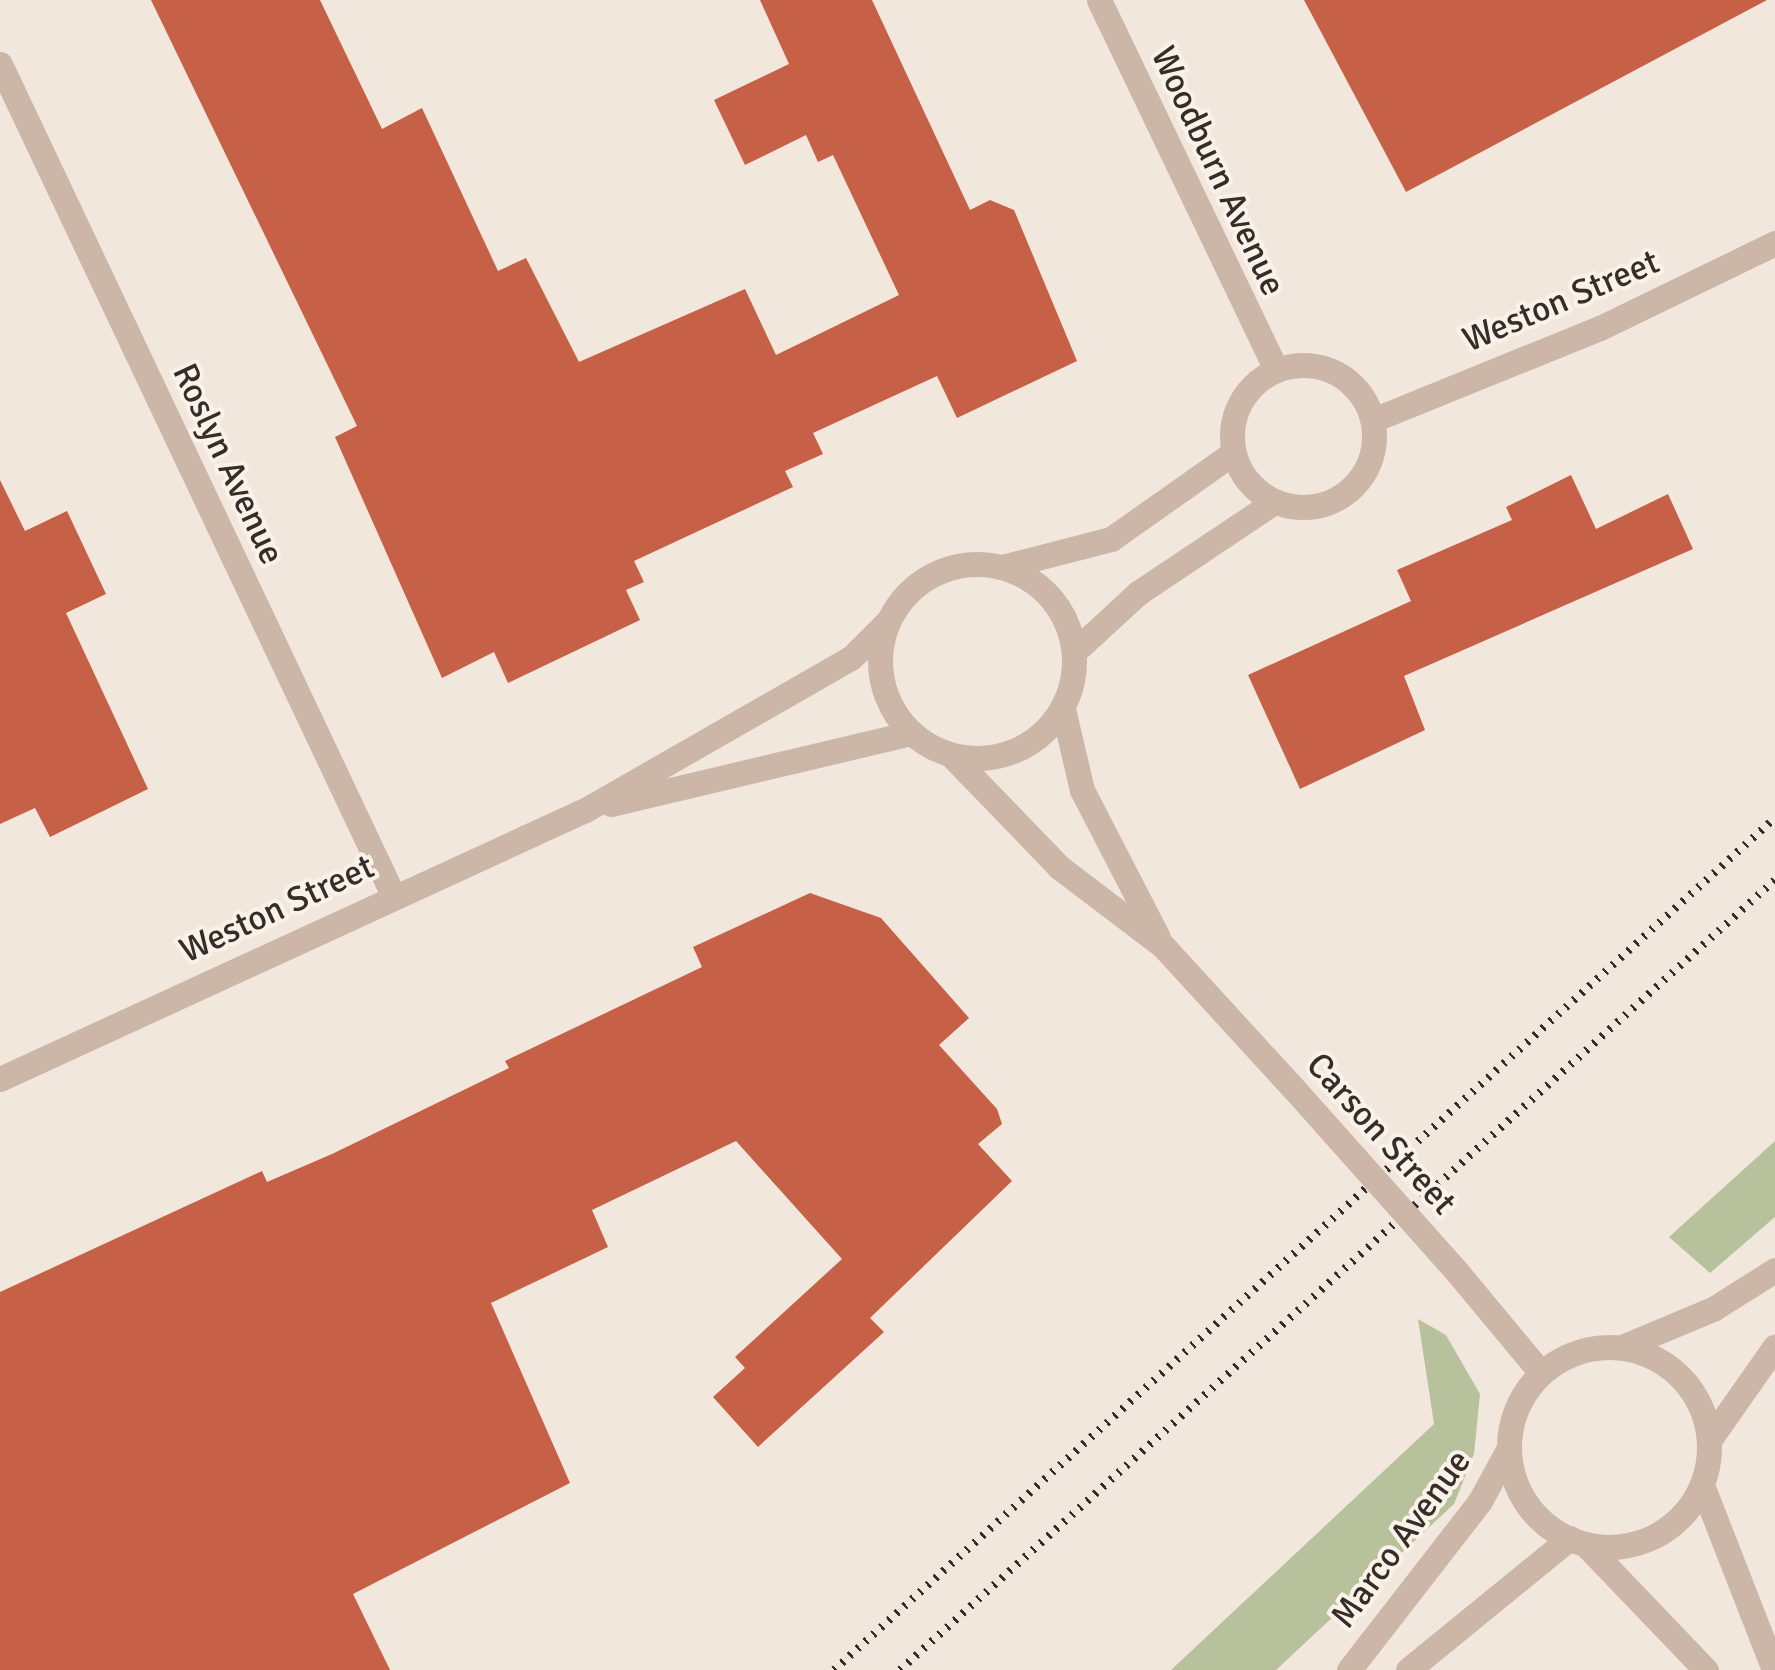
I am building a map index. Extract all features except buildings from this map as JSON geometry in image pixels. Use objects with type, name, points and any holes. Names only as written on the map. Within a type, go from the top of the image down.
[{"type":"street","name":"Woodburn Avenue","points":[[1099,0],[1276,370]]},
{"type":"street","name":"Roslyn Avenue","points":[[0,64],[392,894]]},
{"type":"street","name":"Weston Street","points":[[1373,420],[1600,328],[1775,243]]},
{"type":"street","points":[[1300,364],[1346,378],[1373,420],[1366,471],[1349,492],[1300,508],[1274,502],[1233,453],[1239,404],[1276,370],[1300,364]]},
{"type":"street","points":[[1233,453],[1095,547],[1002,566],[935,574],[888,621],[881,681],[911,733],[951,755],[1015,751],[1062,709],[1075,651],[1138,593],[1274,502]]},
{"type":"street","points":[[1002,566],[1052,598],[1075,651]]},
{"type":"street","name":"Weston Street","points":[[0,1079],[392,894],[587,809],[851,658],[888,621]]},
{"type":"street","name":"Carson Street","points":[[1062,709],[1082,790],[1163,946]]},
{"type":"street","name":"Weston Street","points":[[587,809],[911,733]]},
{"type":"street","name":"Carson Street","points":[[951,755],[1059,867],[1163,946],[1458,1272],[1541,1373]]},
{"type":"street","points":[[1706,1670],[1577,1541],[1528,1506],[1509,1448],[1517,1407],[1541,1373],[1579,1352],[1622,1347],[1713,1309],[1775,1270]]},
{"type":"street","points":[[1774,1670],[1702,1485],[1710,1439],[1775,1346]]},
{"type":"street","points":[[1622,1347],[1680,1376],[1710,1439]]},
{"type":"street","name":"Marco Avenue","points":[[1349,1670],[1480,1501],[1509,1448]]},
{"type":"street","points":[[1408,1670],[1577,1541],[1656,1536],[1702,1485]]},
{"type":"green space","points":[[1775,1141],[1775,1217],[1710,1273],[1669,1237]]},
{"type":"green space","points":[[1418,1319],[1446,1335],[1480,1394],[1474,1454],[1454,1504],[1276,1670],[1171,1670],[1434,1424]]},
{"type":"railway","points":[[834,1670],[1775,818]]},
{"type":"railway","points":[[900,1670],[1775,880]]}]
